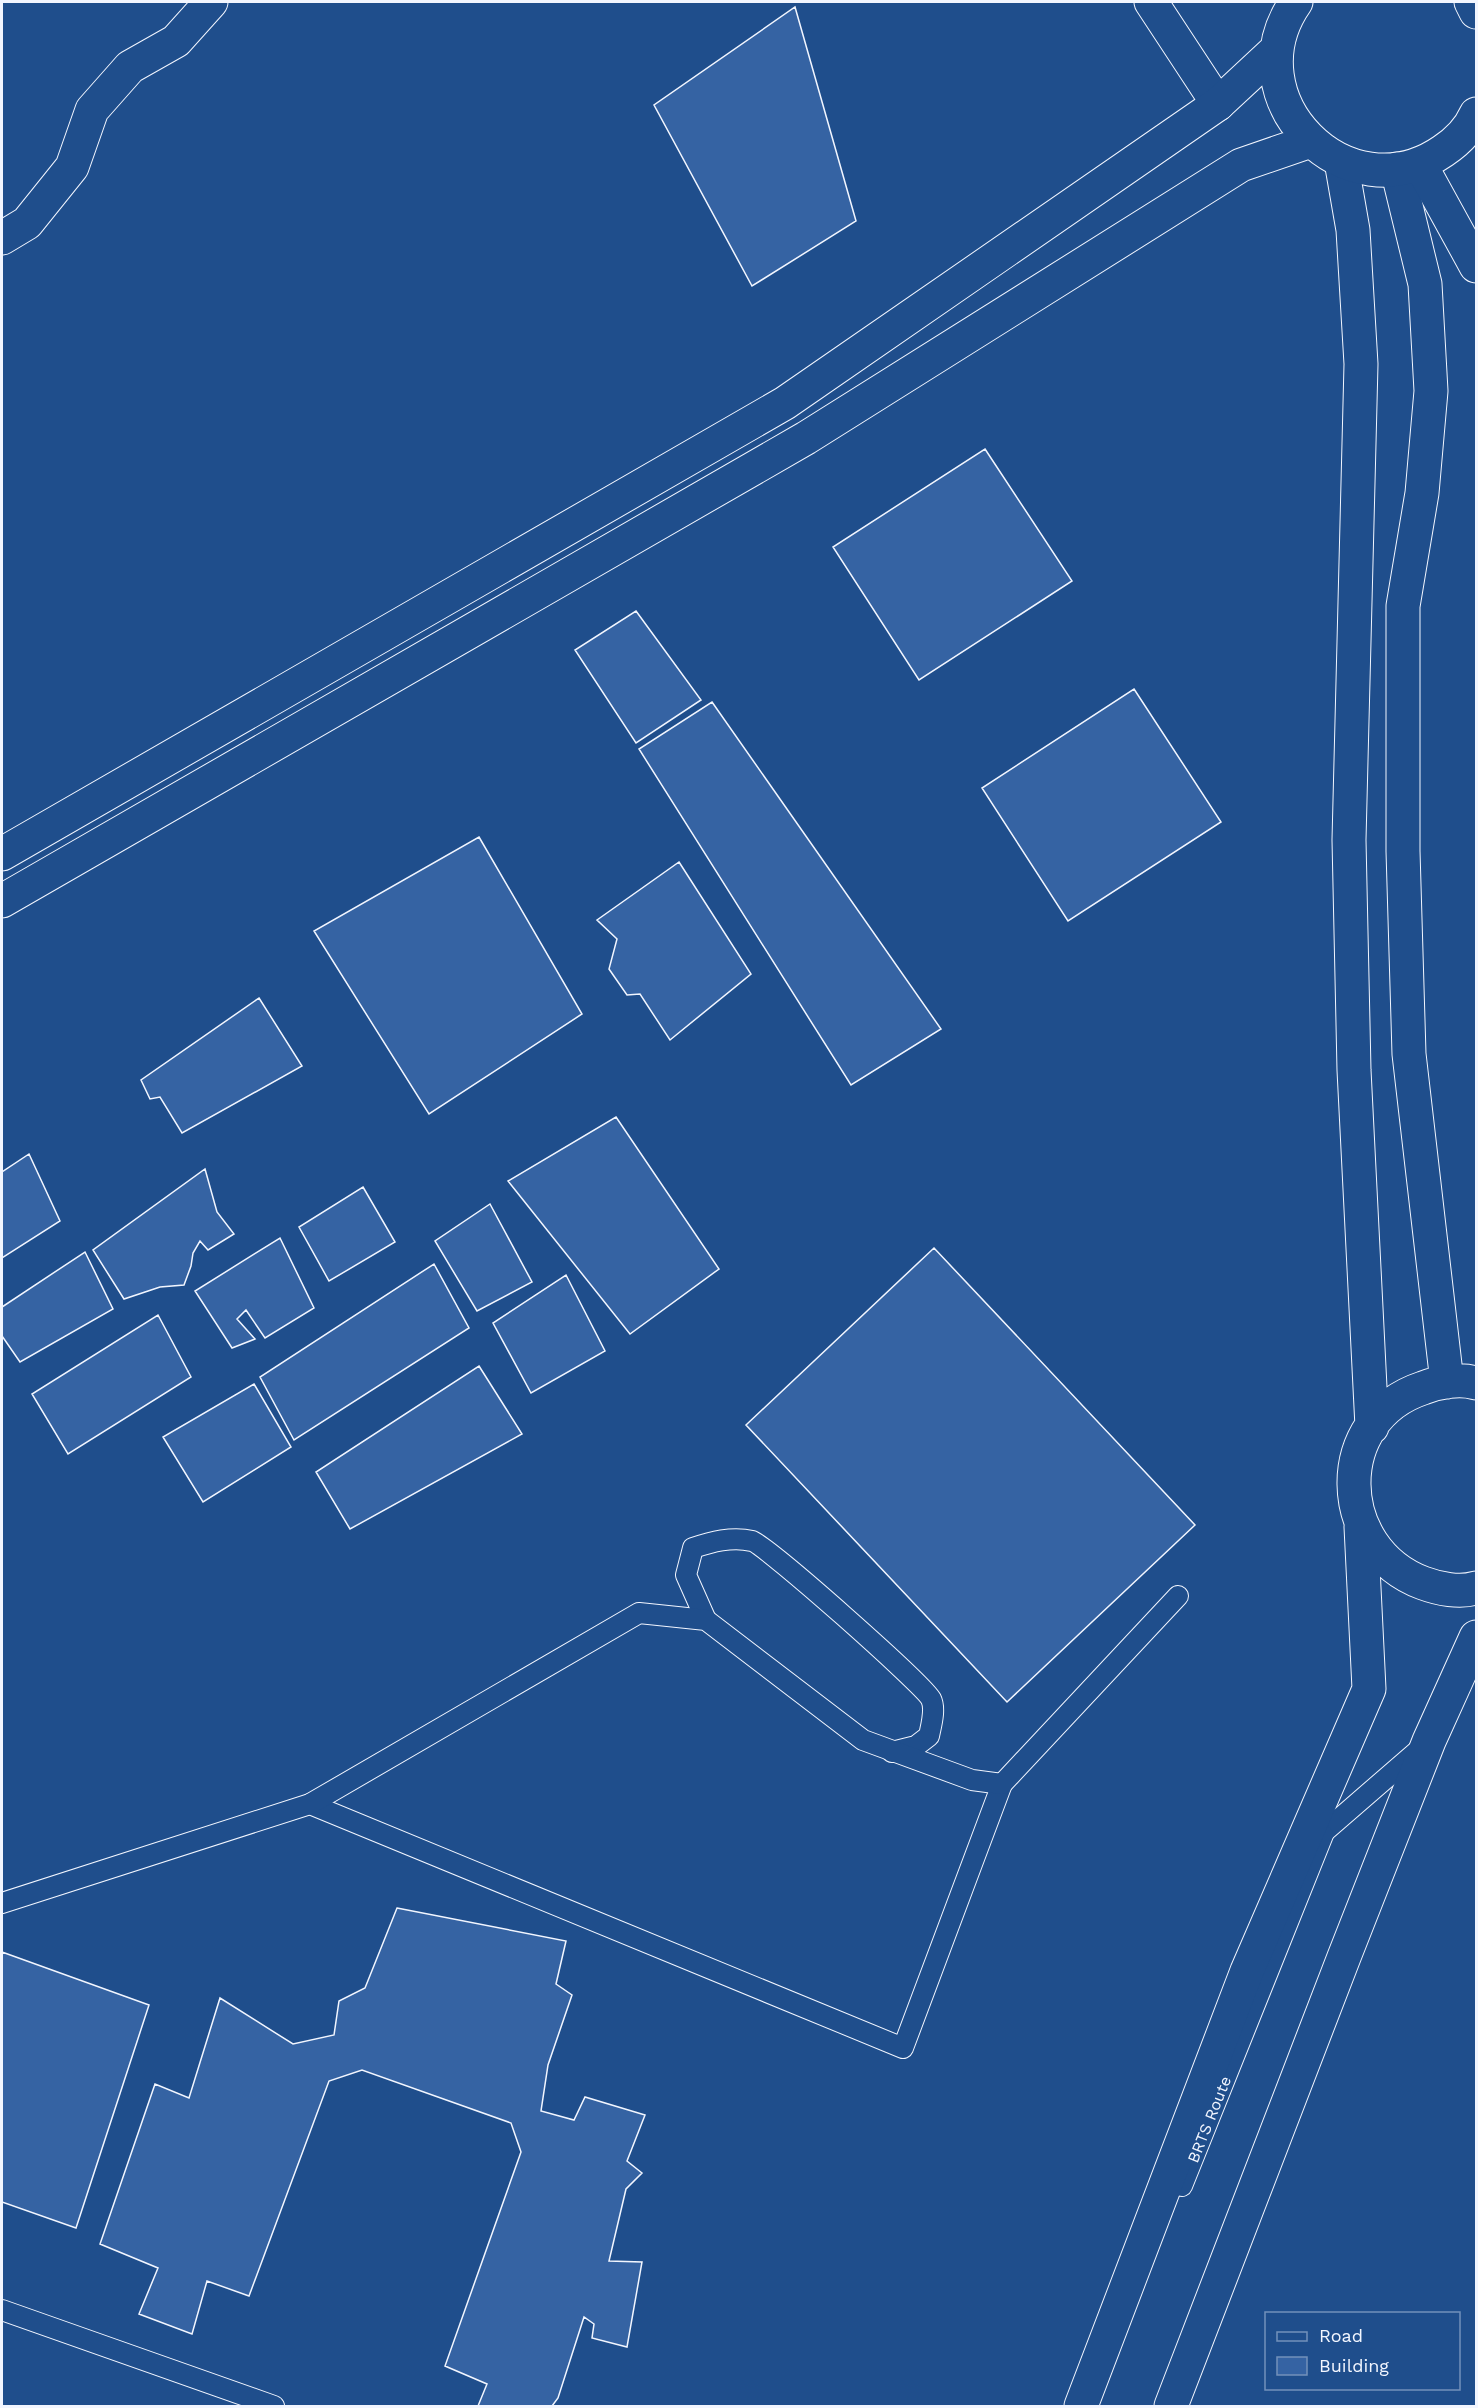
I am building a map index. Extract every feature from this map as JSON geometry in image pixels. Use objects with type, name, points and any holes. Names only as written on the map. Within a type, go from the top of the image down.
[{"type":"main road","points":[[2,238],[27,223],[72,167],[92,110],[130,67],[176,41],[211,2]]},
{"type":"main road","points":[[1151,2],[1218,104]]},
{"type":"main road","points":[[1296,2],[1286,16],[1276,50],[1278,83],[1289,115],[1311,141],[1341,161],[1368,168],[1408,166],[1456,142],[1475,123]]},
{"type":"main road","points":[[1471,2],[1476,12]]},
{"type":"main road","points":[[2,854],[785,403],[1218,104],[1276,50]]},
{"type":"main road","points":[[4,894],[806,438],[1241,165],[1311,141]]},
{"type":"main road","points":[[1341,161],[1353,230],[1361,364],[1349,840],[1354,1070],[1372,1427]]},
{"type":"main road","points":[[1408,166],[1476,266]]},
{"type":"main road","points":[[1081,2406],[1247,1971],[1369,1689],[1361,1527],[1353,1497],[1354,1466],[1364,1437],[1382,1412],[1407,1393],[1439,1382],[1462,1382],[1409,1054],[1403,851],[1401,681],[1403,606],[1422,493],[1431,391],[1425,284],[1408,166]]},
{"type":"main road","points":[[1361,1527],[1379,1555],[1405,1576],[1436,1588],[1470,1590],[1476,1588]]},
{"type":"main road","points":[[1171,2406],[1429,1742],[1476,1637]]},
{"type":"lane","points":[[892,1752],[916,1746],[929,1736],[932,1700],[912,1678],[794,1572],[753,1541],[719,1540],[693,1548],[686,1575],[706,1620],[863,1740],[892,1752],[972,1780],[1002,1784]]},
{"type":"lane","points":[[310,1804],[903,2048],[1002,1784],[1178,1596]]},
{"type":"lane","points":[[2,1903],[310,1804],[639,1613],[706,1620]]},
{"type":"lane","name":"BRTS Route","points":[[1094,2406],[1324,1832],[1369,1689]]},
{"type":"lane","name":"BRTS Route","points":[[1324,1832],[1429,1742]]},
{"type":"lane","points":[[2,2310],[274,2406]]},
{"type":"building","points":[[795,7],[856,221],[752,286],[654,105]]},
{"type":"building","points":[[985,449],[1072,581],[919,680],[833,547]]},
{"type":"building","points":[[636,611],[701,700],[636,743],[575,650]]},
{"type":"building","points":[[1134,689],[1221,822],[1068,921],[982,788]]},
{"type":"building","points":[[712,702],[941,1029],[851,1085],[639,749]]},
{"type":"building","points":[[479,837],[582,1014],[429,1114],[314,931]]},
{"type":"building","points":[[679,862],[751,974],[670,1040],[640,994],[627,995],[609,969],[617,939],[597,920]]},
{"type":"building","points":[[259,998],[302,1066],[182,1133],[160,1097],[150,1099],[141,1080]]},
{"type":"building","points":[[616,1117],[719,1269],[630,1334],[508,1181]]},
{"type":"building","points":[[29,1154],[60,1221],[2,1258],[2,1172]]},
{"type":"building","points":[[205,1169],[217,1212],[234,1234],[208,1250],[200,1241],[193,1253],[184,1285],[160,1287],[124,1299],[93,1250]]},
{"type":"building","points":[[363,1187],[395,1242],[329,1281],[299,1227]]},
{"type":"building","points":[[490,1204],[532,1282],[477,1311],[435,1241]]},
{"type":"building","points":[[280,1238],[314,1308],[265,1338],[246,1310],[237,1319],[255,1339],[232,1348],[195,1291]]},
{"type":"building","points":[[934,1248],[1195,1525],[1007,1702],[746,1425]]},
{"type":"building","points":[[85,1252],[113,1309],[20,1362],[2,1336],[2,1307]]},
{"type":"building","points":[[434,1264],[469,1328],[294,1440],[260,1377]]},
{"type":"building","points":[[566,1275],[605,1351],[531,1393],[493,1323]]},
{"type":"building","points":[[158,1315],[191,1377],[68,1454],[32,1394]]},
{"type":"building","points":[[479,1366],[522,1434],[350,1529],[316,1472]]},
{"type":"building","points":[[254,1384],[291,1447],[203,1502],[163,1437]]},
{"type":"building","points":[[397,1908],[566,1941],[556,1984],[572,1995],[548,2065],[541,2111],[574,2120],[585,2097],[645,2115],[627,2161],[642,2173],[626,2189],[609,2261],[642,2262],[627,2347],[592,2338],[594,2324],[584,2317],[558,2398],[552,2406],[478,2406],[487,2384],[445,2366],[521,2152],[511,2123],[362,2070],[329,2081],[249,2296],[207,2281],[192,2334],[139,2314],[158,2268],[100,2244],[155,2084],[189,2098],[220,1998],[293,2044],[334,2035],[339,2001],[365,1988]]},
{"type":"building","points":[[2,1952],[149,2005],[76,2228],[2,2202]]}]
